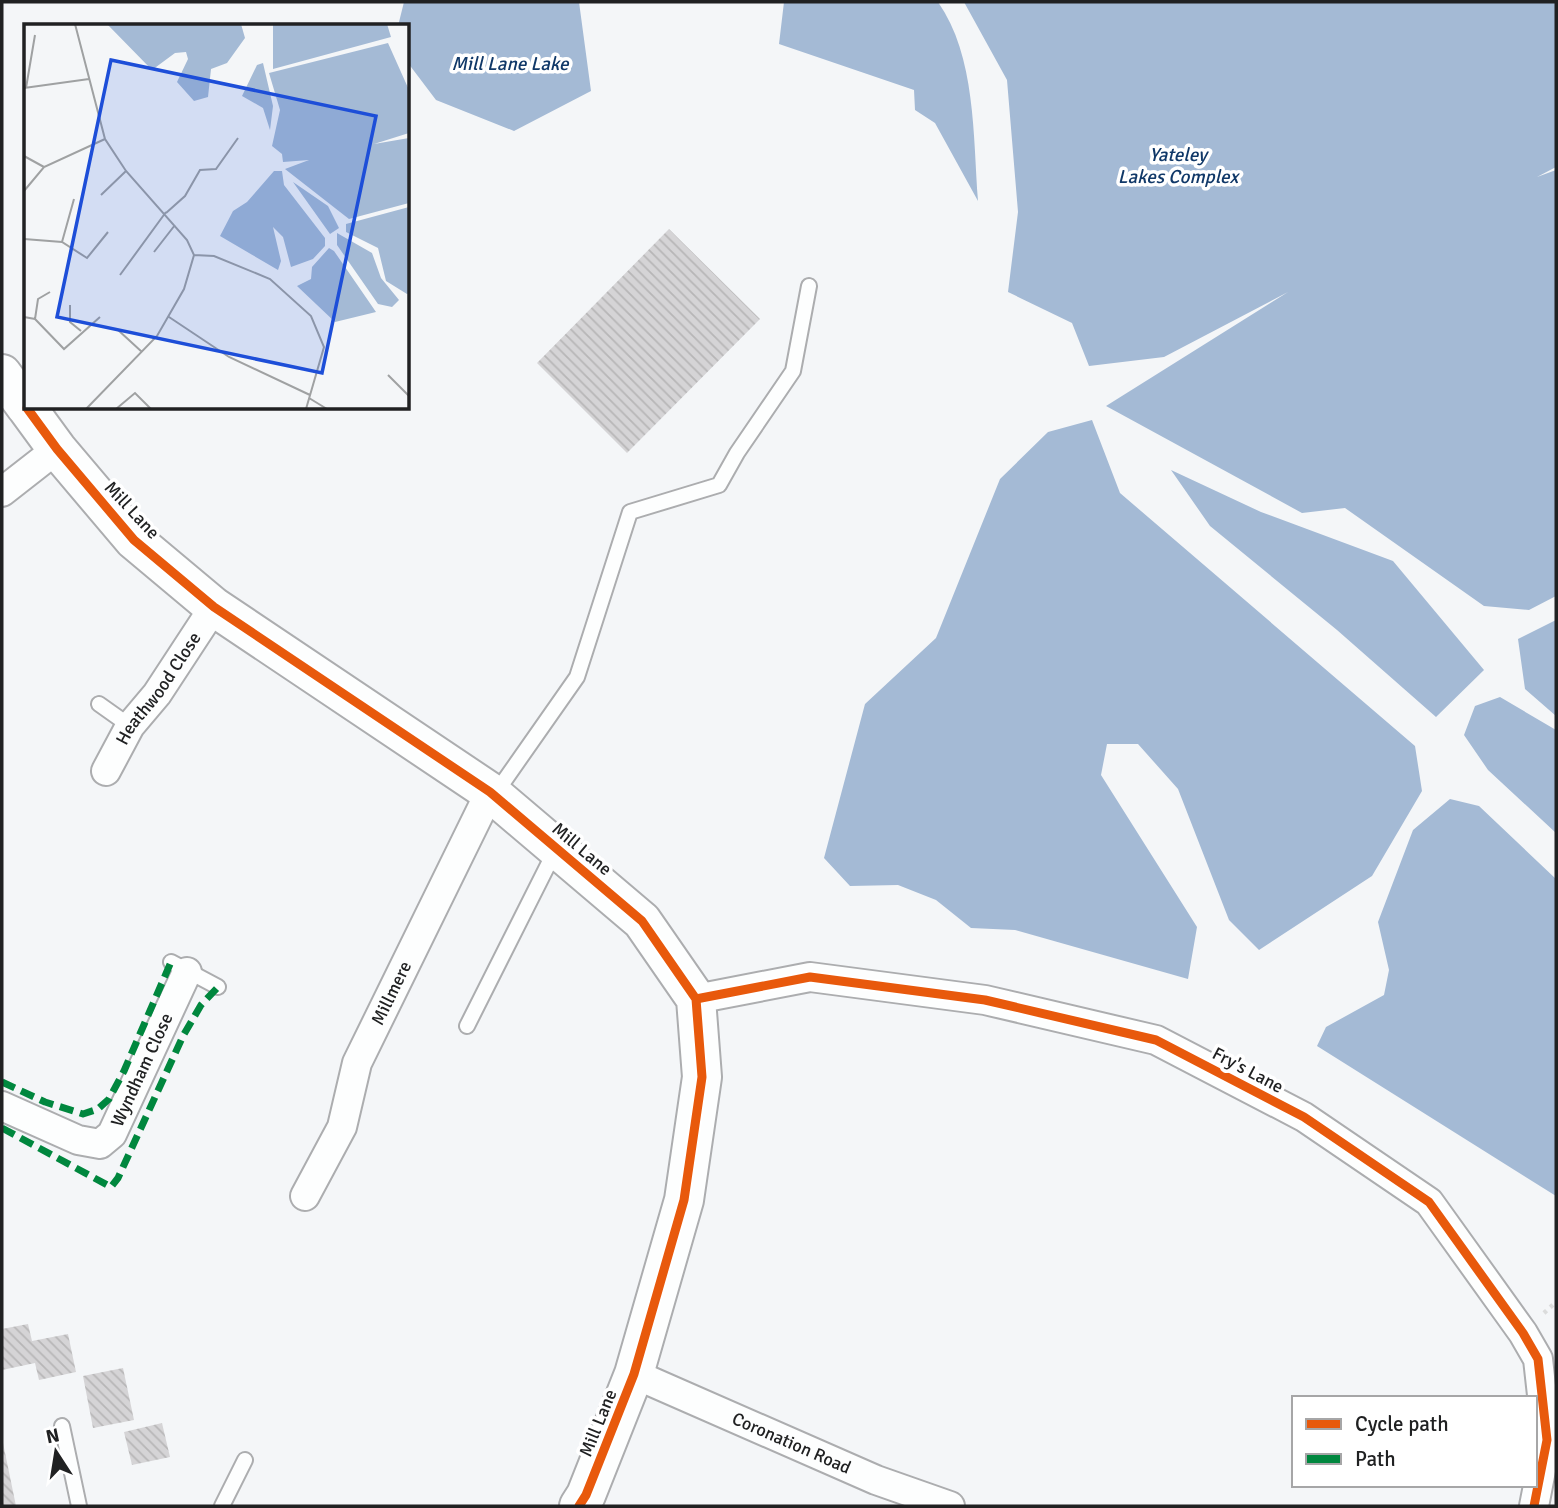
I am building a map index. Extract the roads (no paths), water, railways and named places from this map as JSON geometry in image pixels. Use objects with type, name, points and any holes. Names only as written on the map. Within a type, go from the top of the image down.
[{"type":"street","name":"Mill Lane","points":[[2,374],[24,405]]},
{"type":"street","name":"Mill Lane","points":[[28,410],[134,540],[215,607],[492,793],[642,921],[696,999],[702,1077],[684,1199],[634,1374],[579,1506]]},
{"type":"street","points":[[2,492],[57,449]]},
{"type":"street","name":"Heathwood Close","points":[[106,771],[130,726],[157,694],[215,607]]},
{"type":"street","name":"Millmere","points":[[305,1196],[342,1127],[357,1063],[492,793]]},
{"type":"street","name":"Wyndham Close","points":[[2,1106],[78,1140],[100,1144],[112,1134],[179,967]]},
{"type":"street","name":"Fry's Lane","points":[[696,999],[810,977],[985,1000],[1156,1040],[1304,1117],[1429,1202],[1524,1333],[1538,1359],[1547,1440],[1534,1506]]},
{"type":"street","name":"Coronation Road","points":[[634,1374],[876,1480],[950,1506]]},
{"type":"lane","points":[[492,793],[577,677],[630,512],[719,485],[737,453],[793,371],[809,286]]},
{"type":"lane","points":[[99,704],[130,726]]},
{"type":"lane","points":[[467,1026],[556,849]]},
{"type":"lane","points":[[179,967],[218,988]]},
{"type":"lane","points":[[62,1426],[79,1506]]},
{"type":"lane","points":[[222,1506],[245,1460]]},
{"type":"water","name":"Mill Lane Lake","points":[[404,2],[579,2],[591,91],[514,131],[436,100],[410,66],[410,24],[398,24]]},
{"type":"water","points":[[784,2],[938,2],[960,47],[966,72],[973,124],[978,201],[935,123],[915,110],[914,90],[779,44]]},
{"type":"water","name":"Yateley Lakes Complex","points":[[964,2],[1556,2],[1556,167],[1537,177],[1556,170],[1556,596],[1529,610],[1484,606],[1345,508],[1302,513],[1106,406],[1288,292],[1164,357],[1089,366],[1072,323],[1008,292],[1018,212],[1007,80]]},
{"type":"water","points":[[1092,420],[1120,493],[1415,746],[1422,791],[1372,876],[1259,950],[1229,920],[1178,789],[1138,744],[1107,744],[1101,775],[1197,927],[1188,979],[1015,930],[971,928],[936,900],[898,885],[850,886],[824,858],[865,704],[936,638],[1000,479],[1048,432]]},
{"type":"water","points":[[1171,470],[1261,512],[1393,561],[1484,670],[1436,717],[1337,630],[1210,526]]},
{"type":"water","points":[[1556,620],[1556,716],[1525,689],[1518,639]]},
{"type":"water","points":[[1500,697],[1556,730],[1556,833],[1488,770],[1464,735],[1475,706]]},
{"type":"water","points":[[1450,799],[1479,806],[1556,879],[1556,1196],[1317,1046],[1326,1027],[1384,995],[1389,970],[1378,922],[1413,830]]}]
